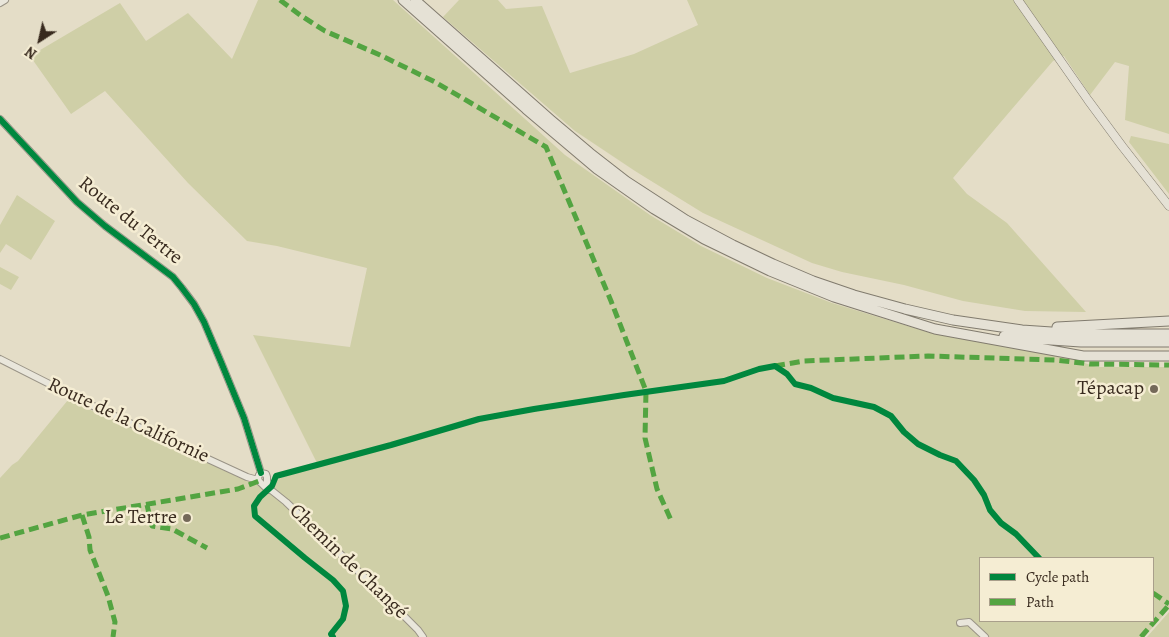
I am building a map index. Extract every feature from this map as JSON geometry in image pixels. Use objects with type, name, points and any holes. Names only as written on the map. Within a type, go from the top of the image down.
[{"type":"highway","points":[[403,0],[526,110],[597,169],[654,209],[704,239],[770,271],[834,297],[935,328],[1083,356],[1169,356]]},
{"type":"highway","points":[[415,0],[550,120],[608,168],[650,197],[711,234],[780,267],[854,295],[928,315],[1004,328],[1081,334],[1169,334]]},
{"type":"highway","points":[[893,314],[957,329],[1021,338],[1081,342],[1169,342]]},
{"type":"highway","points":[[1004,328],[1169,321]]},
{"type":"main road","points":[[1018,0],[1088,100],[1169,206]]},
{"type":"street","points":[[0,3],[5,0]]},
{"type":"street","name":"Route du Tertre","points":[[0,119],[65,190],[90,214],[167,272],[194,304],[204,322],[244,418],[262,479]]},
{"type":"street","name":"Route de la Californie","points":[[0,359],[91,405],[247,477],[262,479]]},
{"type":"street","name":"Chemin de Changé","points":[[262,479],[271,490],[362,575],[423,637]]},
{"type":"street","points":[[960,623],[969,622],[985,637]]},
{"type":"green space","points":[[258,0],[393,0],[565,155],[650,215],[701,246],[767,278],[832,303],[934,334],[1069,358],[1097,367],[1169,367],[1169,609],[1144,637],[0,637],[0,478],[18,461],[68,400],[262,486],[317,463],[253,335],[350,347],[367,268],[277,246],[247,241],[188,183],[105,91],[71,114],[30,56],[120,3],[146,41],[188,13],[232,59]]},
{"type":"green space","points":[[459,0],[498,0],[506,9],[542,6],[570,73],[634,54],[698,25],[687,0],[1169,0],[1169,134],[1125,120],[1129,66],[1115,62],[1090,95],[1064,56],[1053,61],[953,178],[967,194],[1007,223],[1086,312],[1025,311],[963,301],[812,263],[703,213],[575,131],[443,17]]},
{"type":"green space","points":[[1131,136],[1169,144],[1169,194],[1129,142]]},
{"type":"green space","points":[[17,195],[55,221],[31,260],[6,244],[0,253],[0,225]]},
{"type":"green space","points":[[0,267],[19,277],[11,290],[0,284]]},
{"type":"green space","points":[[1169,612],[1169,637],[1147,637]]},
{"type":"marked path","points":[[280,0],[325,31],[435,82],[546,147],[611,301],[646,391],[645,438],[657,489],[671,520]]},
{"type":"marked path","points":[[775,366],[804,361],[928,356],[1055,360],[1090,364],[1169,365]]},
{"type":"marked path","points":[[0,538],[82,515],[238,489],[259,481]]},
{"type":"marked path","points":[[147,505],[152,526],[172,529],[207,548]]},
{"type":"marked path","points":[[82,515],[89,537],[90,550],[108,596],[115,622],[113,637]]},
{"type":"marked path","points":[[1154,594],[1169,604]]},
{"type":"marked path","points":[[1141,637],[1169,605]]},
{"type":"cycle path","points":[[0,119],[77,202],[105,226],[173,277],[194,304],[204,322],[244,418],[261,473]]},
{"type":"cycle path","points":[[333,637],[331,634],[343,619],[346,606],[343,591],[333,580],[255,516],[254,506],[260,497],[272,486],[276,476],[479,419],[724,381],[759,369],[775,366],[787,374],[795,384],[811,388],[833,398],[874,407],[891,416],[904,432],[918,444],[956,461],[974,480],[984,495],[990,510],[1001,523],[1016,534],[1038,557]]},
{"type":"place","name":"Tépacap","points":[[1154,389]]},
{"type":"place","name":"Le Tertre","points":[[187,518]]}]
